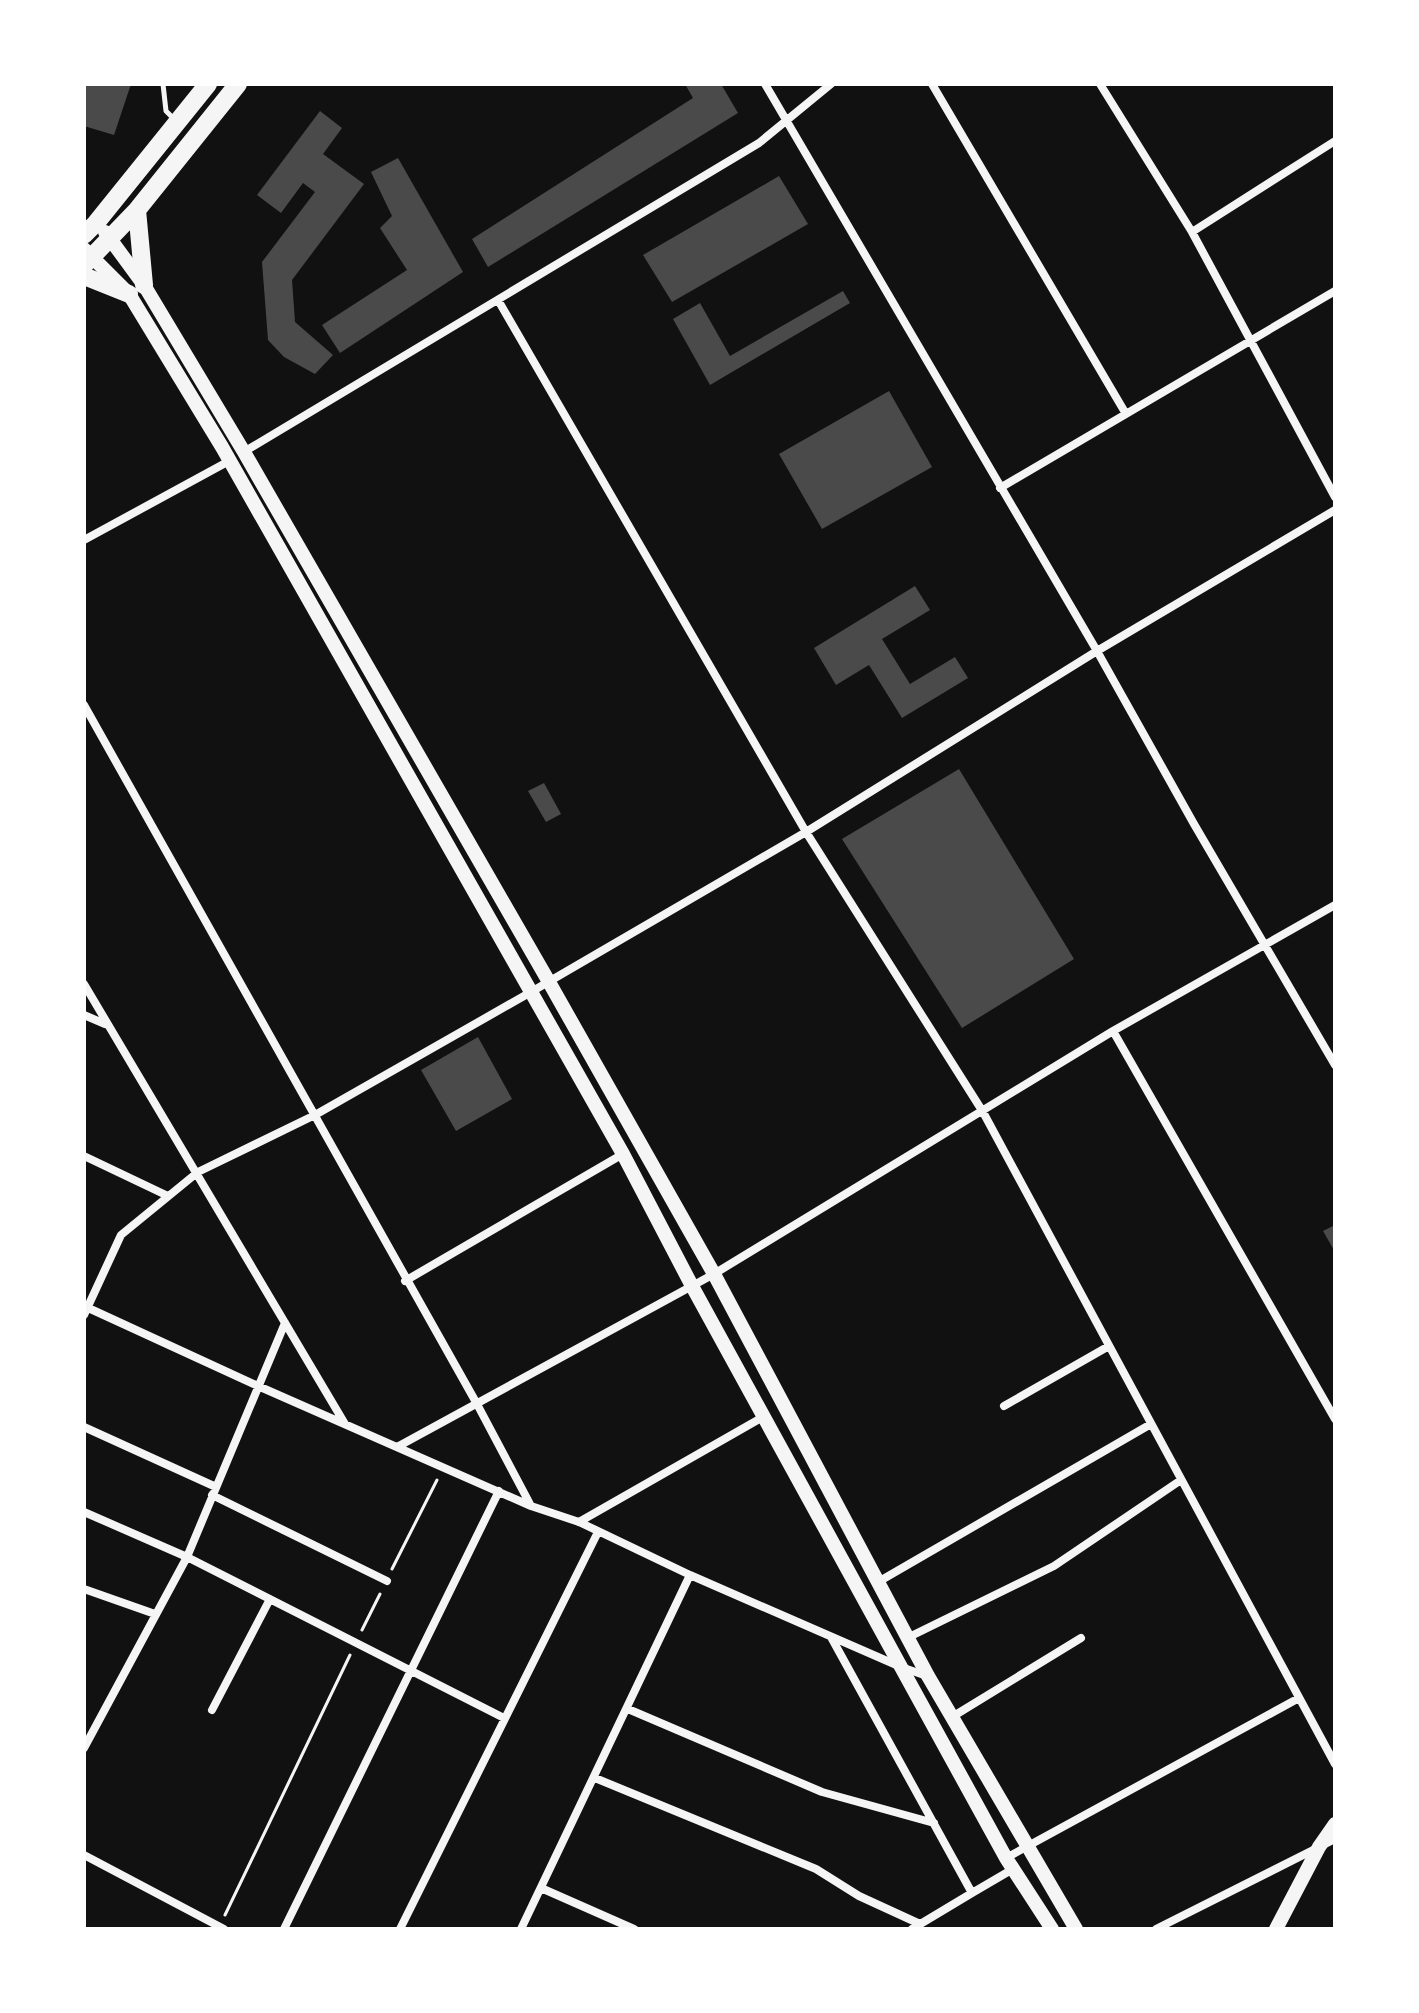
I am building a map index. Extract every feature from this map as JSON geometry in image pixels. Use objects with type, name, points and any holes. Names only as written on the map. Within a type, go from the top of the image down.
[{"type":"main road","points":[[90,229],[208,84]]},
{"type":"main road","points":[[87,257],[137,210],[238,84]]},
{"type":"main road","points":[[84,276],[136,290],[137,210]]},
{"type":"street","points":[[765,84],[1335,1065]]},
{"type":"street","points":[[84,540],[230,461],[759,143],[831,84]]},
{"type":"street","points":[[932,84],[1126,414]]},
{"type":"street","points":[[1100,84],[1192,232],[1335,497]]},
{"type":"street","points":[[1192,232],[1335,141]]},
{"type":"street","points":[[90,229],[110,238],[230,461],[623,1154],[763,1417],[1010,1863],[1052,1929]]},
{"type":"street","points":[[87,257],[136,290],[244,452],[714,1274],[928,1676],[1076,1929]]},
{"type":"street","points":[[1000,488],[1335,291]]},
{"type":"street","points":[[498,300],[806,832],[983,1112],[1335,1764]]},
{"type":"street","points":[[928,1676],[831,1637],[579,1522],[531,1506],[85,1309],[121,1235],[198,1172],[315,1115],[549,982],[806,832],[1097,651],[1335,510]]},
{"type":"street","points":[[84,705],[405,1281],[477,1404],[531,1506]]},
{"type":"street","points":[[397,1447],[714,1274],[1113,1031],[1335,905]]},
{"type":"street","points":[[84,984],[346,1424]]},
{"type":"street","points":[[84,1015],[106,1024]]},
{"type":"street","points":[[1113,1031],[1335,1419]]},
{"type":"street","points":[[405,1281],[623,1154]]},
{"type":"street","points":[[84,1156],[168,1196]]},
{"type":"street","points":[[84,1748],[187,1557],[285,1323]]},
{"type":"street","points":[[1004,1406],[1109,1346]]},
{"type":"street","points":[[579,1522],[763,1417]]},
{"type":"street","points":[[878,1582],[1151,1424]]},
{"type":"street","points":[[84,1427],[387,1581]]},
{"type":"street","points":[[907,1638],[1054,1566],[1181,1480]]},
{"type":"street","points":[[284,1929],[499,1491]]},
{"type":"street","points":[[84,1512],[187,1557],[504,1718]]},
{"type":"street","points":[[400,1929],[598,1532]]},
{"type":"street","points":[[521,1929],[690,1575]]},
{"type":"street","points":[[84,1589],[155,1614]]},
{"type":"street","points":[[212,1710],[270,1599]]},
{"type":"street","points":[[831,1637],[972,1893]]},
{"type":"street","points":[[952,1717],[1081,1638]]},
{"type":"street","points":[[595,1778],[816,1869],[916,1927],[972,1893],[1028,1847],[1299,1698]]},
{"type":"street","points":[[628,1709],[822,1792],[934,1823]]},
{"type":"street","points":[[1276,1929],[1319,1847],[1335,1824]]},
{"type":"street","points":[[1156,1929],[1335,1839]]},
{"type":"street","points":[[84,1855],[221,1928]]},
{"type":"street","points":[[541,1888],[634,1929]]},
{"type":"lane","points":[[163,84],[166,111],[178,122]]},
{"type":"path","points":[[221,1928],[356,1643],[444,1467]]},
{"type":"building","points":[[86,84],[131,84],[114,135],[84,126]]},
{"type":"building","points":[[685,84],[721,84],[738,113],[488,267],[472,239],[693,98]]},
{"type":"building","points":[[320,111],[342,128],[323,154],[364,184],[292,280],[295,322],[333,355],[315,374],[284,357],[268,340],[262,262],[315,192],[303,183],[281,213],[257,195]]},
{"type":"building","points":[[398,158],[463,272],[340,353],[322,325],[407,270],[380,228],[392,216],[371,172]]},
{"type":"building","points":[[779,176],[808,224],[672,302],[643,255]]},
{"type":"building","points":[[843,291],[850,303],[710,385],[673,319],[700,303],[730,356]]},
{"type":"building","points":[[889,391],[932,467],[822,529],[779,454]]},
{"type":"building","points":[[915,586],[930,610],[882,639],[910,684],[955,657],[968,678],[902,718],[869,665],[836,685],[814,648]]},
{"type":"building","points":[[959,769],[1074,959],[962,1028],[842,839]]},
{"type":"building","points":[[544,783],[561,814],[546,822],[528,791]]},
{"type":"building","points":[[478,1037],[512,1099],[456,1131],[421,1070]]},
{"type":"building","points":[[1335,1225],[1335,1252],[1323,1231]]}]
